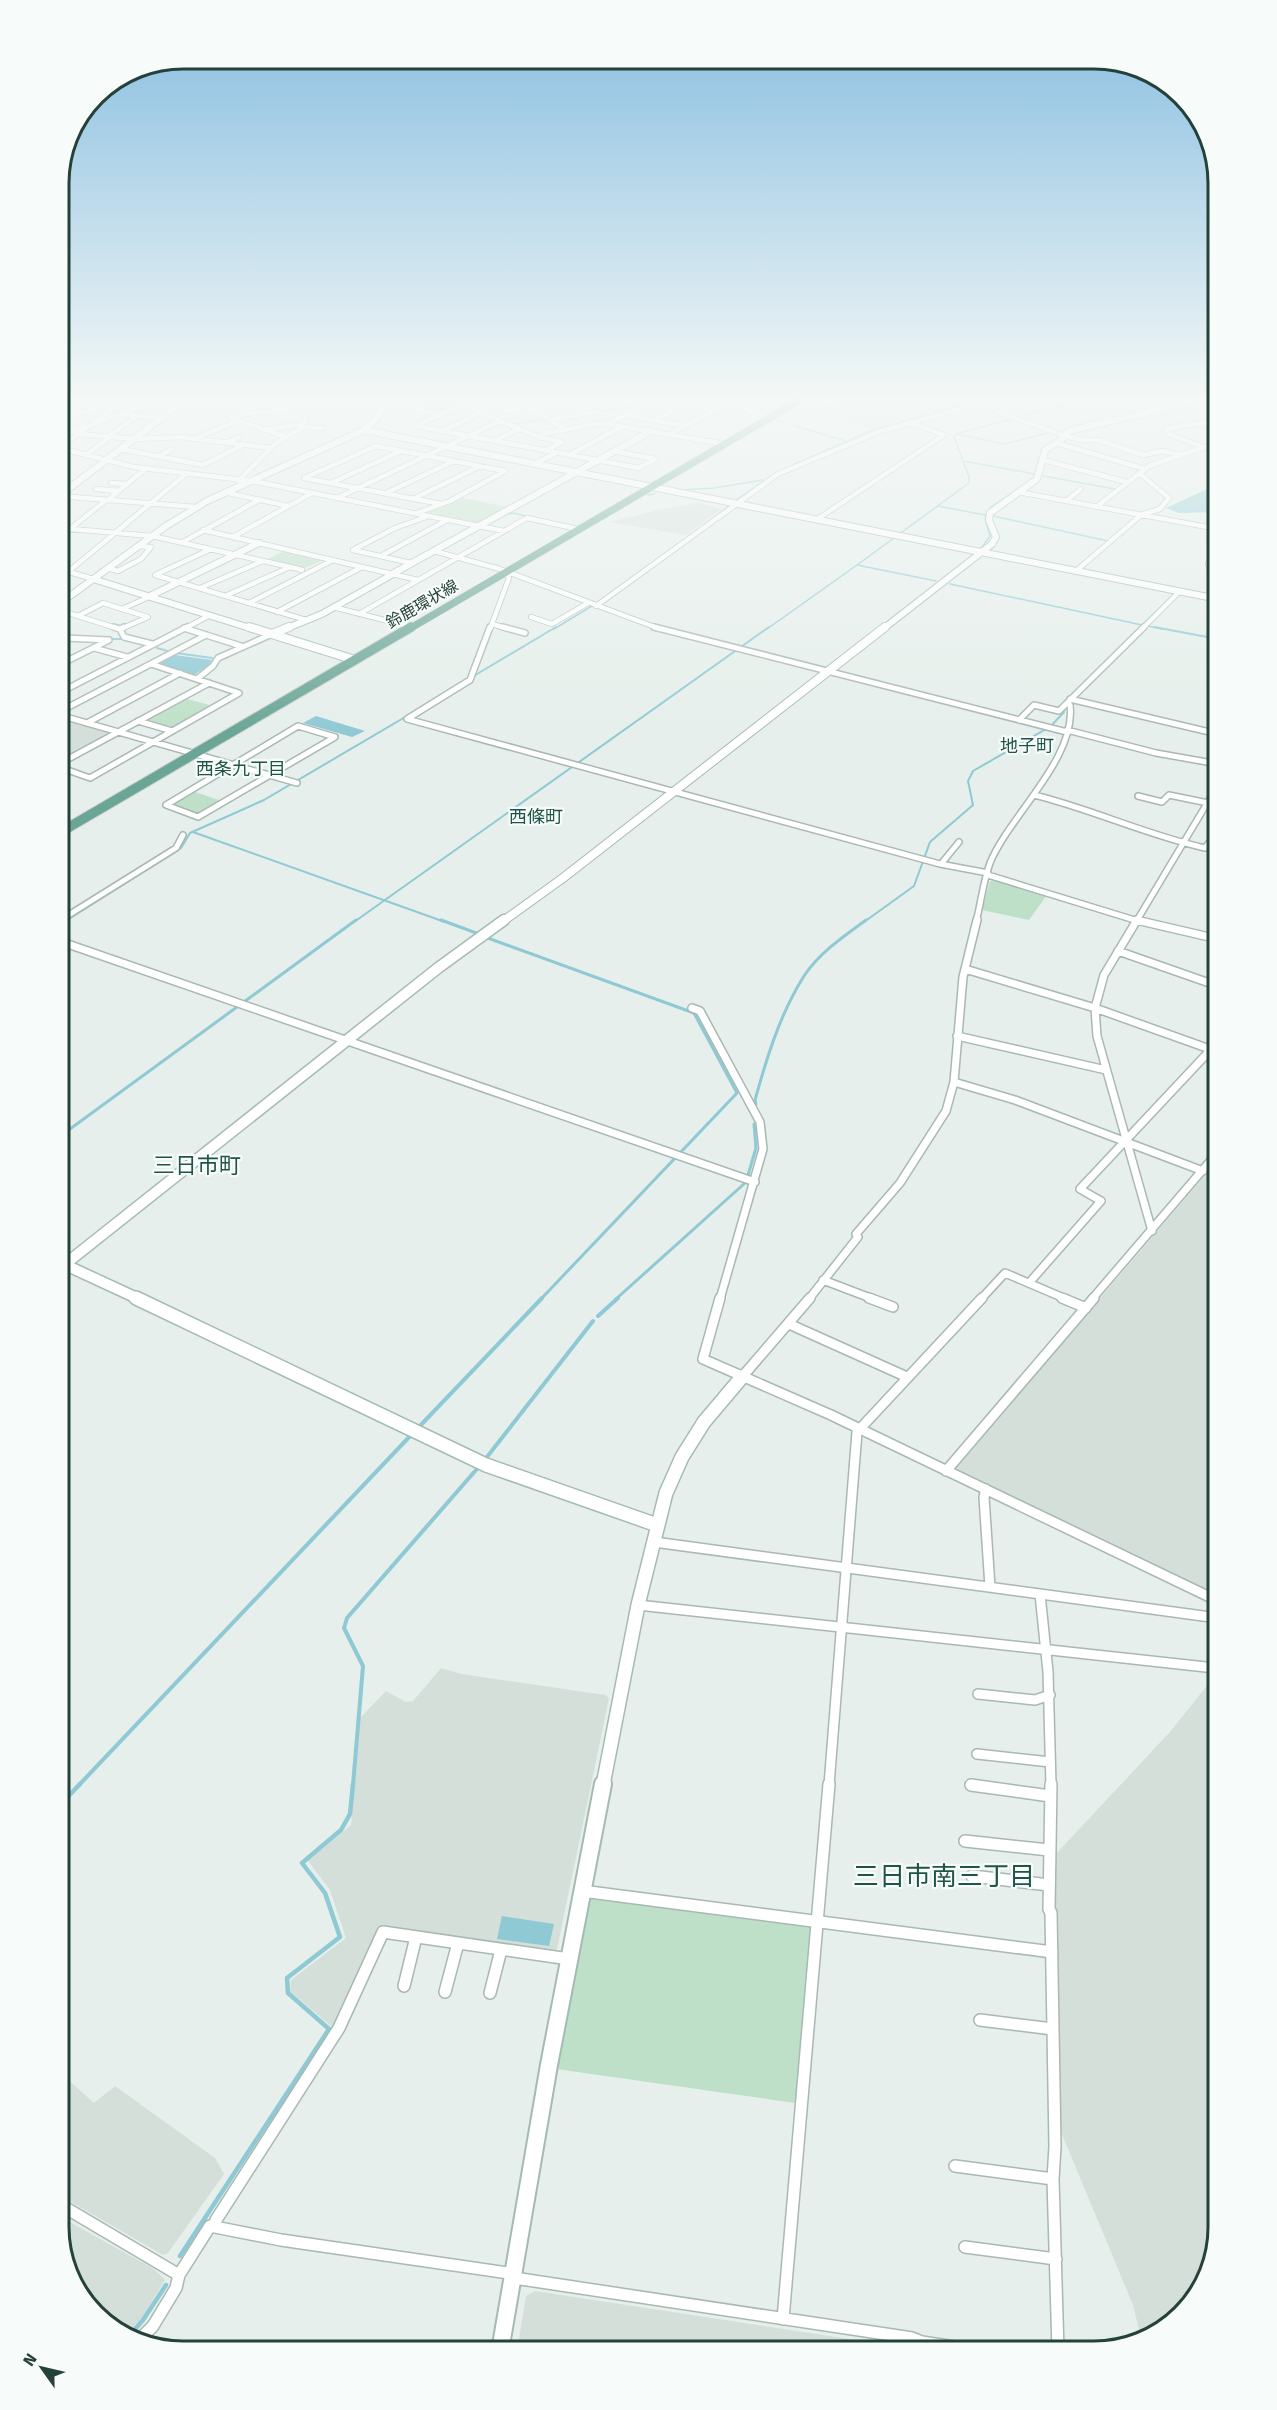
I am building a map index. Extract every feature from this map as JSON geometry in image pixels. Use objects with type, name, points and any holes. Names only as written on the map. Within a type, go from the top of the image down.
[{"type":"main road","name":"鈴鹿環状線","points":[[69,823],[195,753],[606,512]]},
{"type":"street","points":[[69,571],[139,512]]},
{"type":"street","points":[[69,597],[188,512]]},
{"type":"street","points":[[183,542],[236,512]]},
{"type":"street","points":[[233,537],[277,512]]},
{"type":"street","points":[[408,512],[504,531]]},
{"type":"street","points":[[416,514],[420,512]]},
{"type":"street","points":[[196,679],[213,666],[218,657],[241,646],[276,635],[336,608],[395,575],[411,563],[505,512]]},
{"type":"street","points":[[531,617],[552,624],[593,605],[724,512]]},
{"type":"street","points":[[778,512],[1208,597]]},
{"type":"street","points":[[816,520],[827,512]]},
{"type":"street","points":[[69,1258],[345,1041],[483,935],[562,878],[992,544],[996,537],[989,520],[991,512]]},
{"type":"street","points":[[1127,512],[1208,527]]},
{"type":"street","points":[[1076,571],[1141,515],[1149,512]]},
{"type":"street","points":[[76,513],[89,514]]},
{"type":"street","points":[[69,529],[89,514]]},
{"type":"street","points":[[411,563],[353,550],[395,528],[428,516]]},
{"type":"street","points":[[359,614],[527,518],[578,529]]},
{"type":"street","points":[[381,556],[447,520]]},
{"type":"street","points":[[69,529],[152,536],[302,570]]},
{"type":"street","points":[[203,530],[418,580]]},
{"type":"street","points":[[122,609],[259,543]]},
{"type":"street","points":[[107,568],[118,571],[144,557],[151,547],[138,546]]},
{"type":"street","points":[[211,549],[155,575],[306,621]]},
{"type":"street","points":[[436,551],[460,556],[654,627],[1019,720],[1156,753],[1208,762]]},
{"type":"street","points":[[249,603],[333,560]]},
{"type":"street","points":[[200,588],[263,561]]},
{"type":"street","points":[[225,596],[290,567]]},
{"type":"street","points":[[277,612],[362,567]]},
{"type":"street","points":[[69,572],[355,660]]},
{"type":"street","points":[[505,572],[509,578],[472,677],[467,684],[407,719],[927,860],[988,874],[1167,930],[1208,937]]},
{"type":"street","points":[[1019,720],[1034,705],[1059,711],[1180,591]]},
{"type":"street","points":[[69,613],[78,616],[120,629],[148,617],[103,603],[78,616]]},
{"type":"street","points":[[336,608],[412,627]]},
{"type":"street","points":[[69,688],[210,615]]},
{"type":"street","points":[[492,624],[525,633]]},
{"type":"street","points":[[184,628],[241,646]]},
{"type":"street","points":[[120,629],[124,637],[152,644]]},
{"type":"street","points":[[69,709],[206,635]]},
{"type":"street","points":[[69,638],[109,640],[69,660]]},
{"type":"street","points":[[94,648],[127,657]]},
{"type":"street","points":[[69,770],[90,778],[239,693],[150,664]]},
{"type":"street","points":[[87,723],[180,673]]},
{"type":"street","points":[[69,760],[209,683]]},
{"type":"street","points":[[1069,700],[1208,732]]},
{"type":"street","points":[[502,2341],[549,2065],[582,1891],[638,1605],[666,1493],[681,1457],[704,1422],[789,1324],[858,1237],[856,1234],[900,1183],[946,1111],[954,1082],[959,1003],[965,969],[988,874],[998,847],[1034,795],[1064,742],[1071,713],[1069,700]]},
{"type":"street","points":[[69,717],[294,782]]},
{"type":"street","points":[[138,721],[172,731]]},
{"type":"street","points":[[298,726],[335,737],[198,817],[165,805],[233,764],[298,726]]},
{"type":"street","points":[[1034,795],[1064,802],[1185,843],[1207,846]]},
{"type":"street","points":[[1138,796],[1162,802],[1169,795],[1208,803],[1104,975],[1095,1008],[1095,1026],[1106,1070],[1152,1231]]},
{"type":"street","points":[[69,915],[176,848],[183,835]]},
{"type":"street","points":[[942,864],[959,842]]},
{"type":"street","points":[[69,944],[755,1182]]},
{"type":"street","points":[[1118,951],[1208,982]]},
{"type":"street","points":[[965,969],[1095,1008],[1208,1048]]},
{"type":"street","points":[[692,1008],[700,1011],[760,1122],[763,1149],[703,1359],[859,1429],[1208,1596]]},
{"type":"street","points":[[957,1036],[1106,1070]]},
{"type":"street","points":[[1029,1283],[1101,1201],[1080,1189],[1208,1058]]},
{"type":"street","points":[[954,1082],[1015,1100],[1203,1171]]},
{"type":"street","points":[[946,1471],[1208,1165]]},
{"type":"street","points":[[69,1269],[305,1377],[415,1433],[486,1465],[657,1525]]},
{"type":"street","points":[[783,2319],[859,1429],[1005,1273],[1086,1308]]},
{"type":"street","points":[[823,1280],[893,1307]]},
{"type":"street","points":[[789,1324],[907,1377]]},
{"type":"street","points":[[986,1489],[984,1497],[990,1587]]},
{"type":"street","points":[[654,1542],[1208,1617]]},
{"type":"street","points":[[1040,1594],[1048,1650],[1050,1695],[1049,1885],[1058,2341]]},
{"type":"street","points":[[638,1605],[1208,1667]]},
{"type":"street","points":[[978,1694],[1035,1700],[1050,1695]]},
{"type":"street","points":[[977,1754],[1050,1762]]},
{"type":"street","points":[[971,1785],[1050,1796]]},
{"type":"street","points":[[965,1841],[1049,1850]]},
{"type":"street","points":[[972,1876],[1049,1885]]},
{"type":"street","points":[[582,1891],[1052,1952]]},
{"type":"street","points":[[214,2227],[216,2220],[339,2028],[382,1932],[570,1959]]},
{"type":"street","points":[[404,1986],[416,1937]]},
{"type":"street","points":[[445,1992],[458,1943]]},
{"type":"street","points":[[490,1993],[501,1950]]},
{"type":"street","points":[[980,2020],[1053,2029]]},
{"type":"street","points":[[955,2166],[1053,2179]]},
{"type":"street","points":[[69,2210],[179,2275]]},
{"type":"street","points":[[145,2334],[153,2326],[176,2288],[179,2275],[210,2226],[281,2240],[912,2338],[918,2341]]},
{"type":"street","points":[[965,2247],[1056,2259]]},
{"type":"shaded area","points":[[648,512],[717,512],[685,535],[610,522]]},
{"type":"shaded area","points":[[69,722],[110,733],[69,758]]},
{"type":"shaded area","points":[[1208,1172],[1208,1591],[958,1473],[957,1466]]},
{"type":"shaded area","points":[[441,1668],[461,1674],[605,1695],[609,1698],[556,1954],[379,1928],[332,2027],[290,1991],[291,1980],[346,1938],[330,1890],[308,1861],[351,1825],[359,1719],[386,1691],[406,1702],[413,1701]]},
{"type":"shaded area","points":[[1208,1684],[1208,2227],[1204,2257],[1193,2284],[1169,2313],[1139,2331],[1133,2305],[1059,2127],[1054,1856],[1169,1733]]},
{"type":"shaded area","points":[[69,2081],[94,2103],[115,2086],[215,2158],[224,2174],[168,2253],[163,2255],[69,2201]]},
{"type":"shaded area","points":[[69,2222],[154,2269],[165,2280],[142,2318],[132,2328],[108,2313],[97,2302],[84,2284],[73,2257]]},
{"type":"shaded area","points":[[535,2291],[863,2341],[519,2341],[526,2296]]},
{"type":"green space","points":[[424,512],[496,512],[476,523]]},
{"type":"green space","points":[[286,550],[323,560],[303,569],[266,560]]},
{"type":"green space","points":[[184,698],[213,706],[173,729],[143,720]]},
{"type":"green space","points":[[192,791],[222,801],[196,814],[171,805]]},
{"type":"green space","points":[[999,880],[1047,895],[1029,920],[982,910],[990,881]]},
{"type":"green space","points":[[588,1896],[813,1925],[795,2103],[556,2069]]},
{"type":"water","points":[[175,655],[212,660],[208,666],[194,675],[160,663]]},
{"type":"water","points":[[316,716],[365,731],[352,737],[303,723]]},
{"type":"water","points":[[502,1916],[554,1924],[549,1946],[497,1939]]},
{"type":"waterway","points":[[695,532],[721,512]]},
{"type":"waterway","points":[[857,565],[929,512]]},
{"type":"waterway","points":[[972,512],[985,515]]},
{"type":"waterway","points":[[985,516],[987,512]]},
{"type":"waterway","points":[[504,515],[513,513],[530,517]]},
{"type":"waterway","points":[[993,516],[1108,541]]},
{"type":"waterway","points":[[982,547],[990,536],[985,519]]},
{"type":"waterway","points":[[767,629],[857,565]]},
{"type":"waterway","points":[[857,565],[936,581]]},
{"type":"waterway","points":[[950,584],[1142,625],[1174,594]]},
{"type":"waterway","points":[[554,629],[595,604]]},
{"type":"waterway","points":[[1148,626],[1162,629]]},
{"type":"waterway","points":[[472,677],[556,627]]},
{"type":"waterway","points":[[384,900],[769,627]]},
{"type":"waterway","points":[[1154,627],[1208,637]]},
{"type":"waterway","points":[[108,639],[126,639]]},
{"type":"waterway","points":[[157,648],[171,652]]},
{"type":"waterway","points":[[176,653],[212,658]]},
{"type":"waterway","points":[[1051,726],[1064,712]]},
{"type":"waterway","points":[[69,919],[181,848],[190,833],[264,800],[412,713]]},
{"type":"waterway","points":[[864,922],[914,886],[930,842],[973,805],[968,781],[973,771],[1046,729]]},
{"type":"waterway","points":[[193,832],[384,900]]},
{"type":"waterway","points":[[354,922],[384,900]]},
{"type":"waterway","points":[[384,900],[445,922]]},
{"type":"waterway","points":[[69,1130],[356,920]]},
{"type":"waterway","points":[[441,920],[479,934]]},
{"type":"waterway","points":[[756,1104],[755,1100],[764,1068],[795,990],[824,952],[866,920]]},
{"type":"waterway","points":[[485,937],[694,1013],[737,1093],[541,1299]]},
{"type":"waterway","points":[[748,1175],[756,1148],[754,1124]]},
{"type":"waterway","points":[[616,1299],[745,1183]]},
{"type":"waterway","points":[[417,1429],[542,1298]]},
{"type":"waterway","points":[[598,1316],[618,1298]]},
{"type":"waterway","points":[[487,1457],[593,1321]]},
{"type":"waterway","points":[[79,1785],[412,1434]]},
{"type":"waterway","points":[[353,1785],[363,1666],[344,1628],[347,1618],[476,1470]]},
{"type":"waterway","points":[[69,1796],[80,1784]]},
{"type":"waterway","points":[[180,2256],[329,2029],[288,1993],[287,1978],[340,1937],[325,1893],[302,1863],[341,1830],[350,1814],[353,1784]]},
{"type":"waterway","points":[[135,2330],[166,2285]]},
{"type":"district","name":"地子町","points":[[1027,746]]},
{"type":"district","name":"西条九丁目","points":[[241,769]]},
{"type":"district","name":"西條町","points":[[536,817]]},
{"type":"district","name":"三日市町","points":[[197,1165]]},
{"type":"district","name":"三日市南三丁目","points":[[944,1876]]}]
